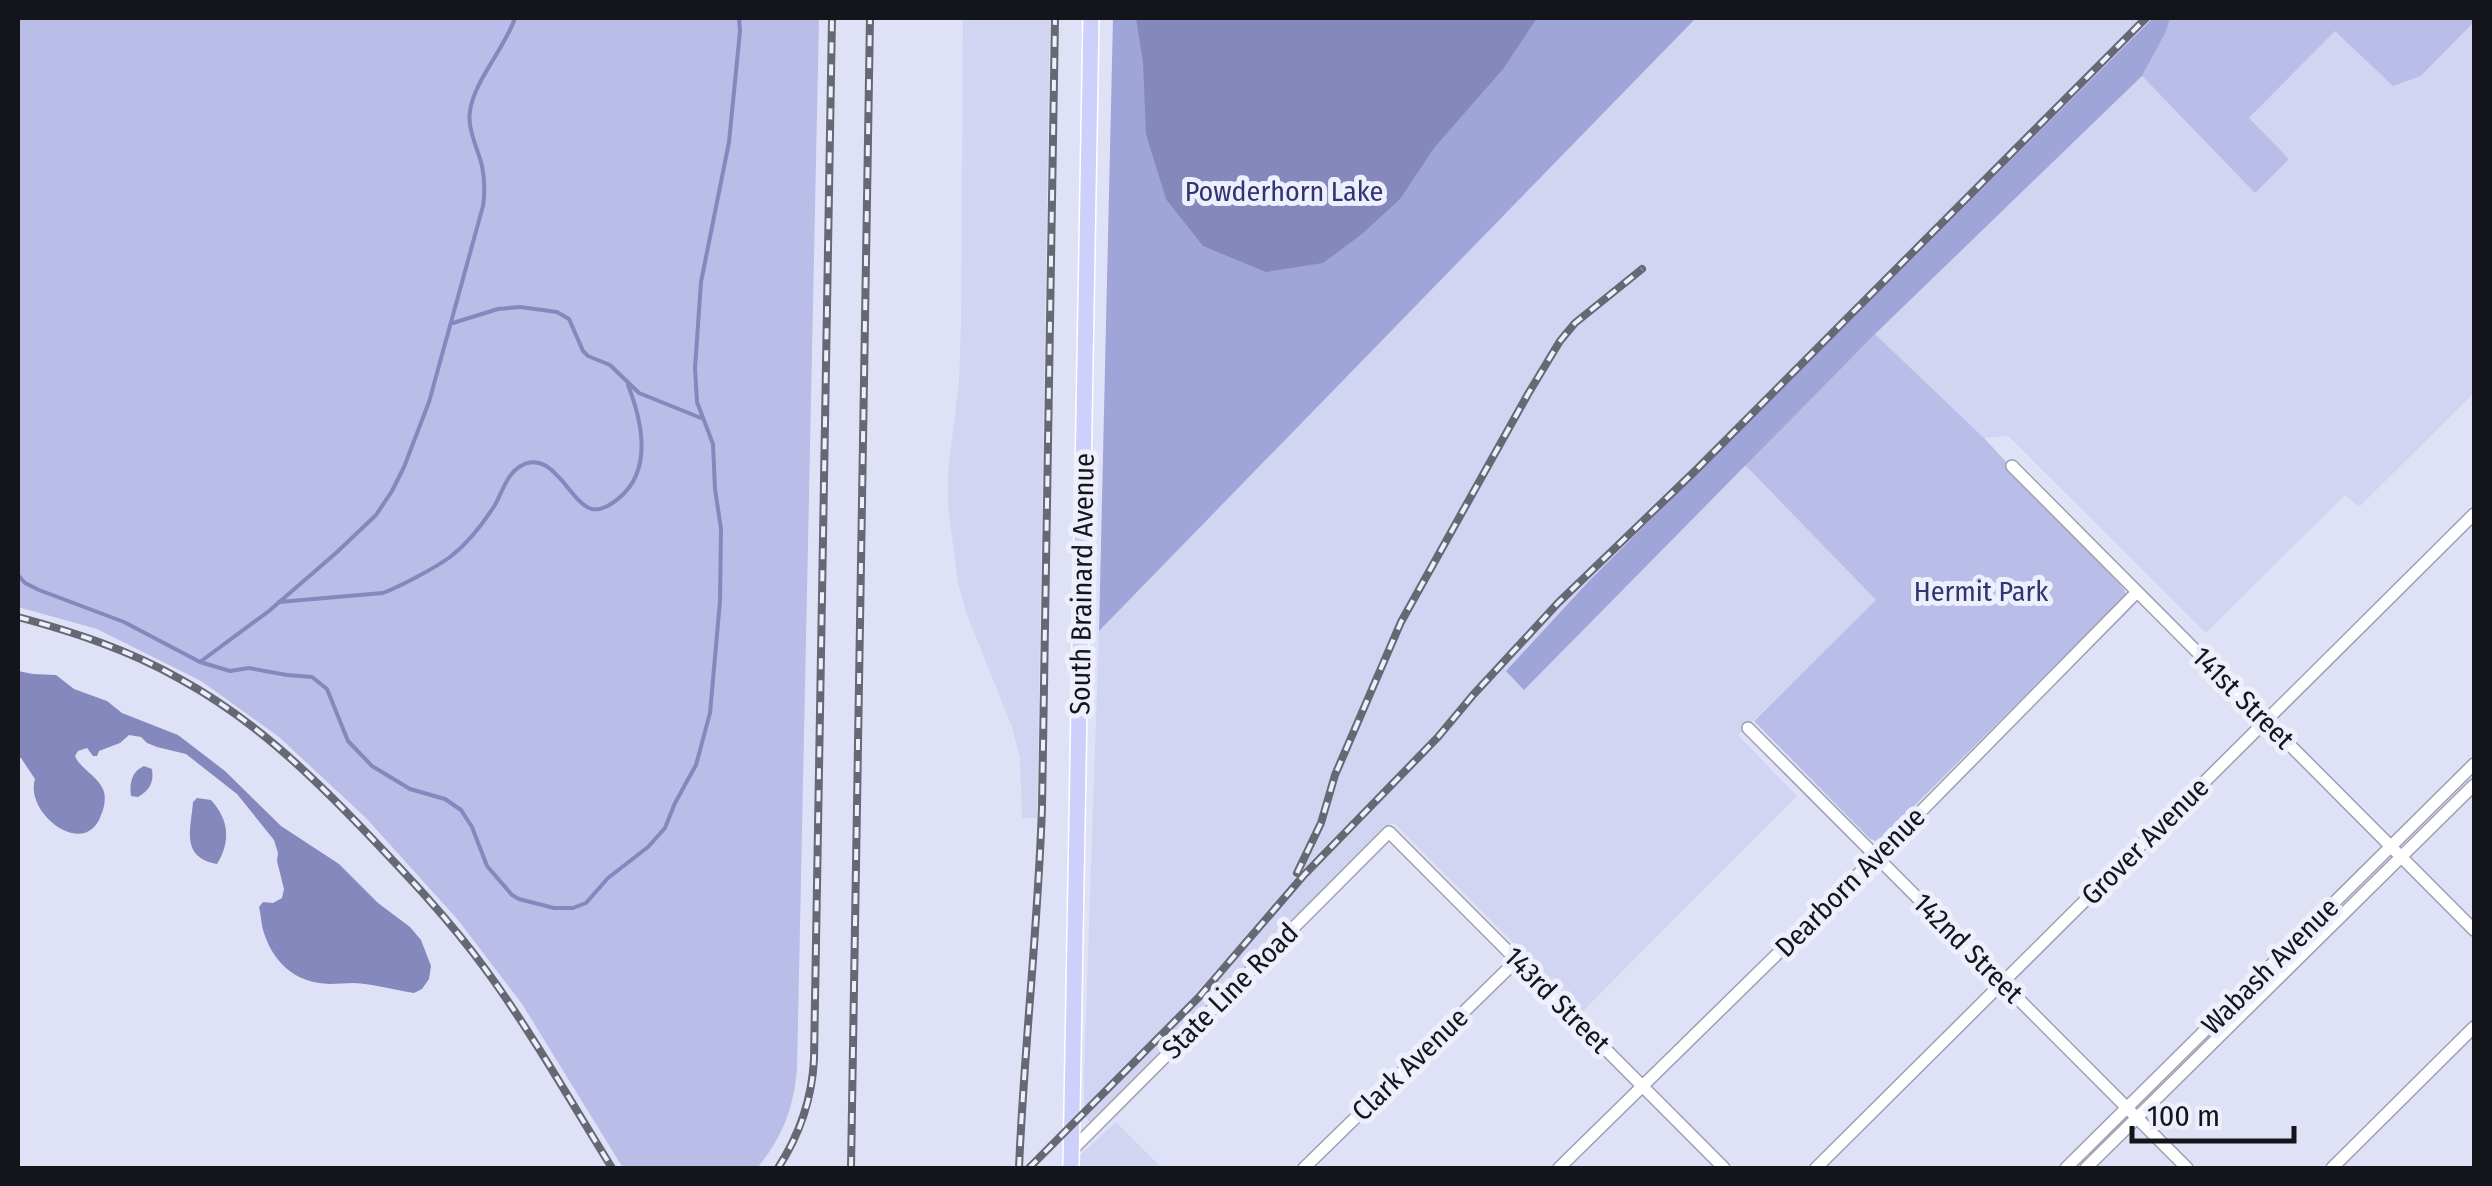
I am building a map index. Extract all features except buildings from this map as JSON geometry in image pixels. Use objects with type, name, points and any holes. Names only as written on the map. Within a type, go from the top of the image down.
[{"type":"main road","name":"South Brainard Avenue","points":[[1072,1168],[1091,18]]},
{"type":"street","name":"141st Street","points":[[2012,466],[2474,930]]},
{"type":"street","name":"Grover Avenue","points":[[1816,1168],[2474,514]]},
{"type":"street","name":"Dearborn Avenue","points":[[1559,1168],[2137,592]]},
{"type":"street","name":"142nd Street","points":[[1748,728],[2187,1168]]},
{"type":"street","name":"Wabash Avenue","points":[[2066,1168],[2474,764]]},
{"type":"street","name":"Wabash Avenue","points":[[2086,1168],[2474,785]]},
{"type":"street","name":"State Line Road","points":[[1071,1150],[1389,832]]},
{"type":"street","name":"143rd Street","points":[[1389,832],[1724,1168]]},
{"type":"street","name":"Clark Avenue","points":[[1304,1168],[1517,960]]},
{"type":"street","points":[[2332,1168],[2474,1026]]},
{"type":"shaded area","points":[[963,18],[1050,18],[1037,818],[1022,818],[1020,759],[1012,727],[966,612],[958,583],[948,506],[961,321]]},
{"type":"shaded area","name":"Powderhorn Lake","points":[[1136,18],[1537,18],[1503,69],[1434,148],[1400,199],[1323,263],[1266,272],[1203,246],[1166,199],[1146,134],[1143,62]]},
{"type":"shaded area","points":[[1696,18],[2153,18],[1589,581],[1507,671],[1525,689],[1744,464],[1877,601],[1738,735],[1797,796],[1582,1012],[1394,823],[1388,825],[1091,1123],[1084,1116],[1084,1072],[1099,631]]},
{"type":"shaded area","points":[[2474,22],[2474,393],[2359,507],[2345,495],[2206,633],[2008,436],[1984,438],[1875,334],[2142,76],[2255,192],[2249,118],[2336,30],[2421,76]]},
{"type":"shaded area","points":[[18,671],[56,675],[74,689],[107,701],[122,713],[178,735],[225,771],[281,826],[339,864],[378,903],[410,927],[421,940],[431,966],[422,989],[414,993],[361,984],[317,983],[287,969],[267,942],[259,907],[263,902],[273,903],[282,898],[284,889],[274,840],[237,794],[186,754],[129,735],[99,751],[97,756],[87,748],[78,751],[78,761],[102,787],[104,807],[93,828],[83,833],[58,827],[39,806],[35,779],[18,758]]},
{"type":"shaded area","points":[[144,766],[152,769],[150,785],[138,797],[131,796],[132,778]]},
{"type":"shaded area","points":[[197,798],[211,800],[222,815],[226,839],[217,864],[197,855],[190,841],[193,802]]},
{"type":"shaded area","points":[[1116,1122],[1162,1168],[1078,1168],[1077,1158]]},
{"type":"green space","points":[[18,18],[819,18],[797,1069],[785,1122],[757,1168],[623,1168],[522,1004],[458,920],[366,818],[279,737],[201,681],[97,629],[18,607]]},
{"type":"green space","name":"Powderhorn Lake","points":[[1113,18],[1696,18],[1099,631]]},
{"type":"green space","points":[[2153,18],[2170,18],[2142,76],[1875,334],[1524,690],[1506,671],[1589,581]]},
{"type":"green space","points":[[2170,18],[2474,18],[2474,22],[2421,76],[2393,86],[2335,31],[2249,118],[2289,159],[2255,193],[2142,76]]},
{"type":"green space","name":"Hermit Park","points":[[1875,334],[1984,438],[2126,595],[1876,841],[1754,721],[1876,600],[1744,464]]},
{"type":"waterway","points":[[200,662],[269,611],[376,515],[404,467],[429,402],[483,206],[483,171],[470,111],[483,76],[515,18]]},
{"type":"waterway","points":[[18,575],[39,590],[124,622],[200,662],[230,671],[249,668],[312,677],[327,689],[348,741],[372,766],[410,789],[445,799],[461,810],[487,866],[512,895],[554,908],[586,903],[665,828],[696,765],[710,713],[720,601],[721,529],[713,444],[697,402],[695,368],[701,282],[729,142],[739,18]]},
{"type":"waterway","points":[[453,323],[498,309],[520,307],[557,312],[569,319],[588,356],[610,365],[639,393],[701,418]]},
{"type":"waterway","points":[[279,602],[383,593],[427,571],[469,539],[495,505],[511,474],[531,462],[551,469],[584,505],[592,509],[610,505],[630,487],[640,459],[640,429],[628,385]]},
{"type":"railway","points":[[778,1168],[804,1116],[814,1059],[832,18]]},
{"type":"railway","points":[[851,1168],[870,18]]},
{"type":"railway","points":[[1019,1168],[1042,807],[1055,18]]},
{"type":"railway","points":[[1029,1168],[1199,997],[1304,875],[1438,737],[1558,603],[1697,469],[2146,18]]},
{"type":"railway","points":[[1297,873],[1321,823],[1335,775],[1401,622],[1528,394],[1575,323],[1642,269]]},
{"type":"railway","points":[[18,617],[101,643],[161,669],[230,710],[298,765],[394,862],[472,951],[519,1018],[612,1168]]}]
